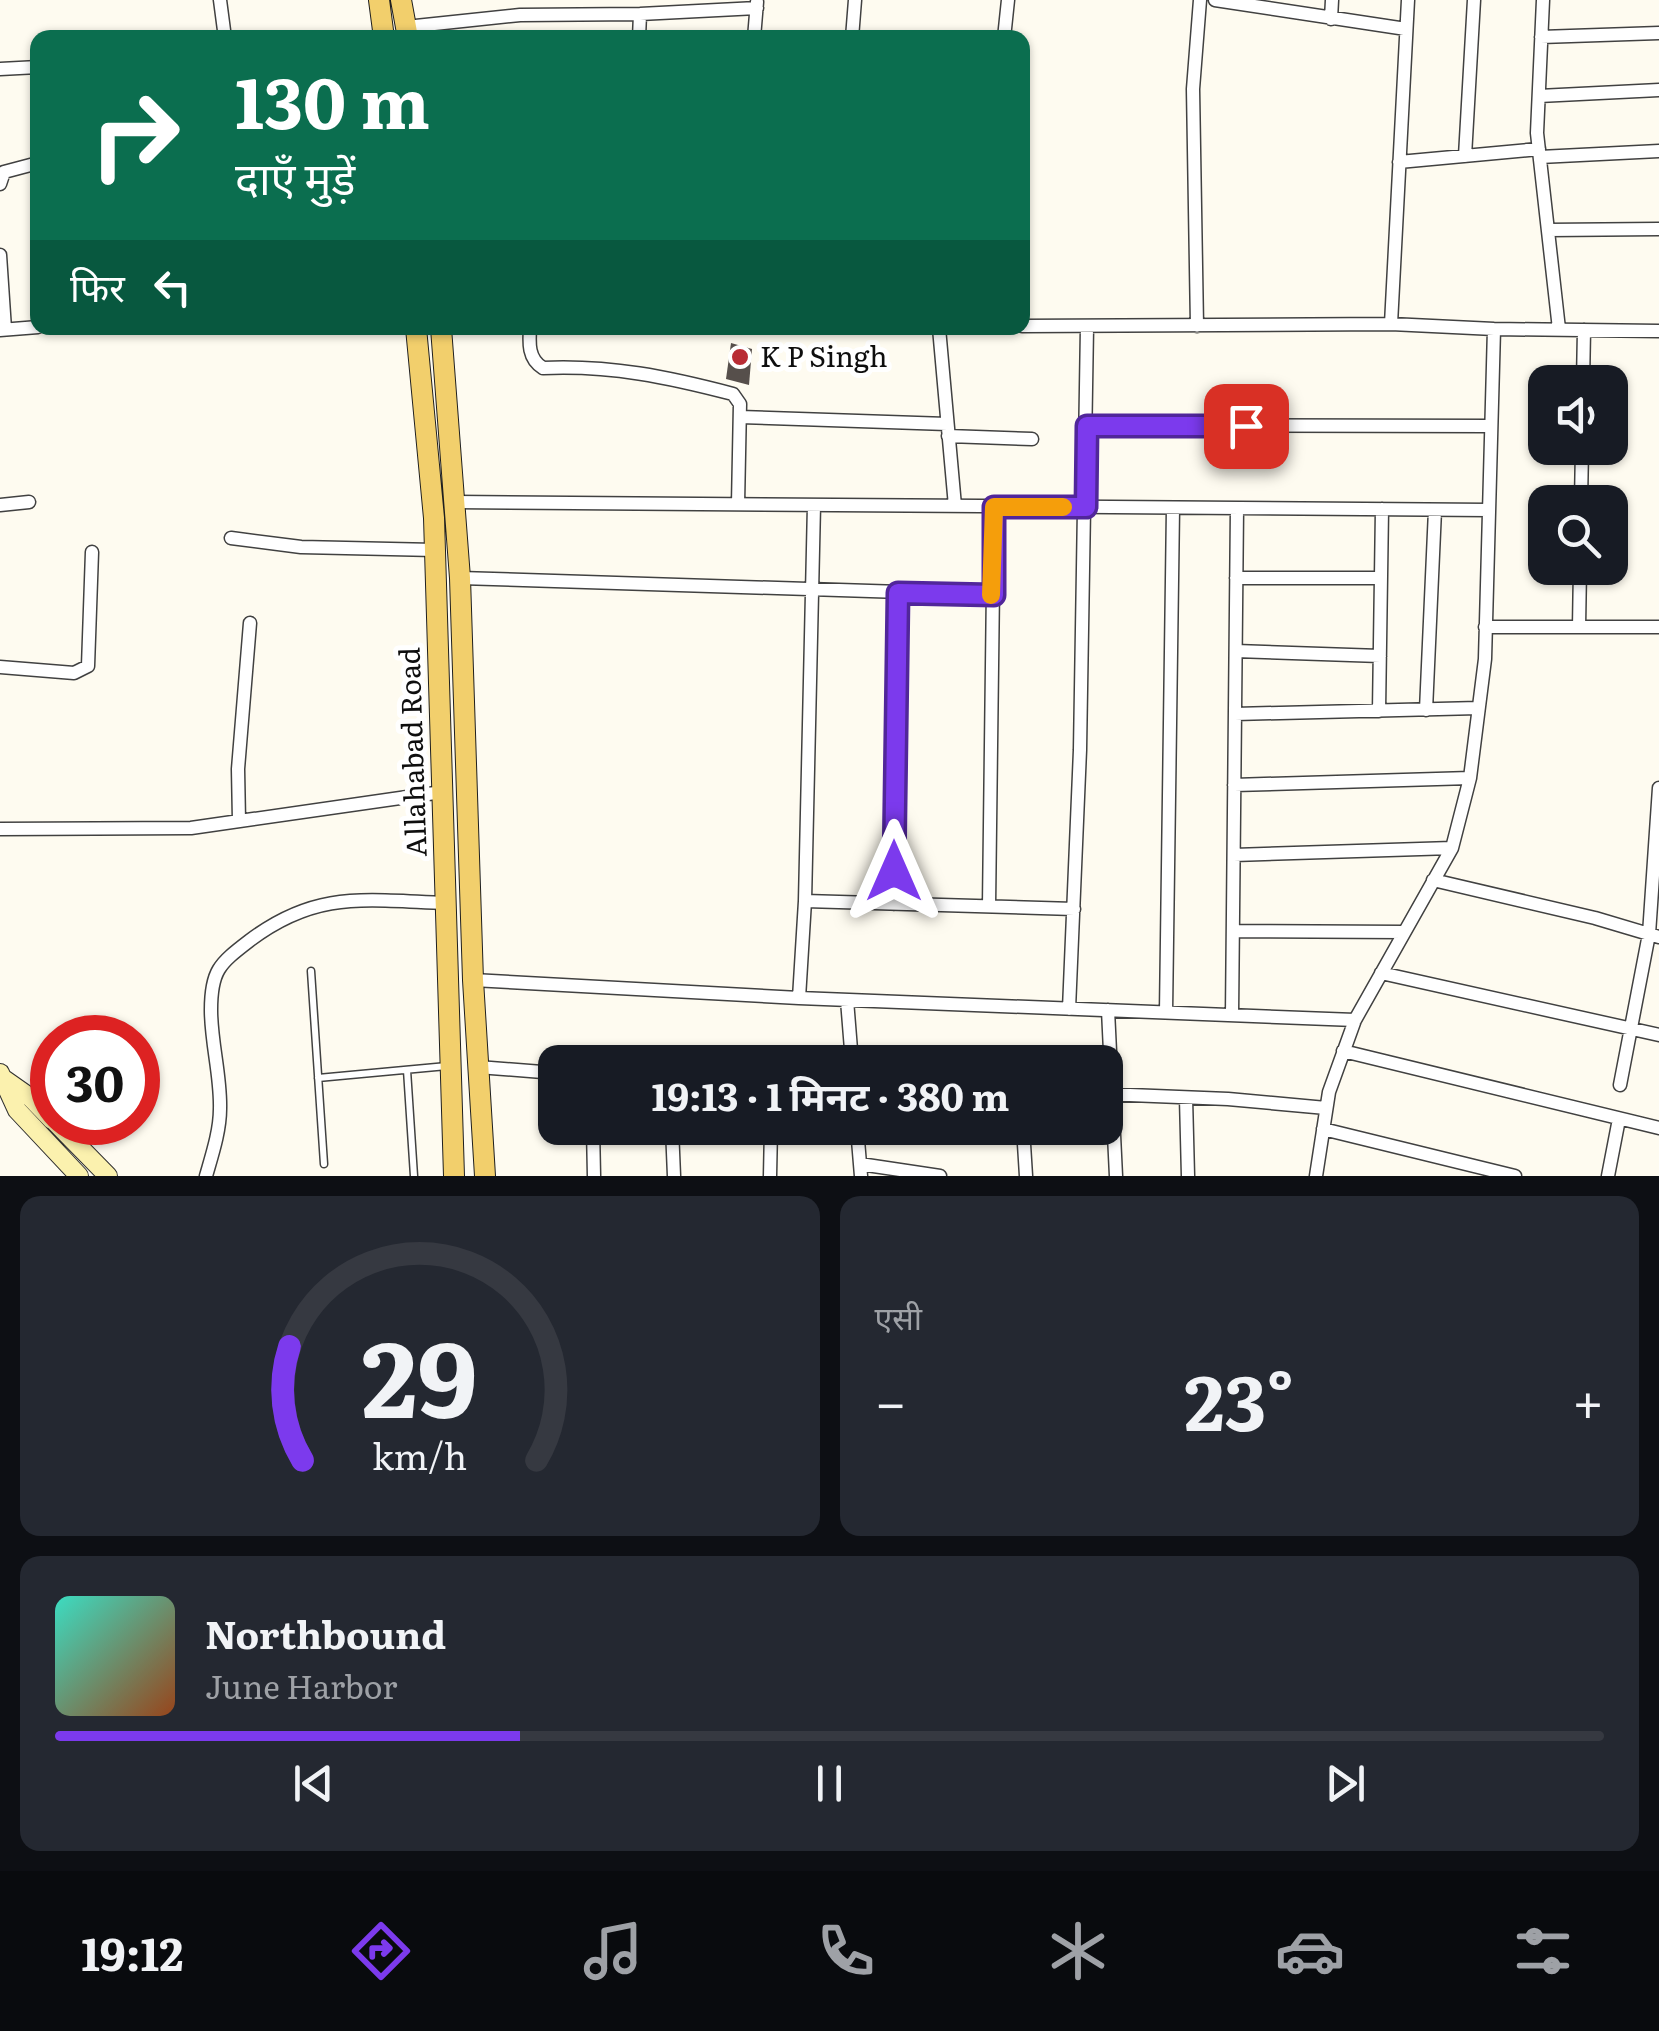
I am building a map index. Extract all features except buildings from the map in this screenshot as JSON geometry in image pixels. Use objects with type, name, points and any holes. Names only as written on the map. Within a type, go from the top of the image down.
[{"type":"main road","points":[[379,0],[383,30]]},
{"type":"main road","points":[[401,0],[407,30]]},
{"type":"main road","name":"Allahabad Road","points":[[417,335],[435,550],[454,1176]]},
{"type":"main road","points":[[442,335],[460,578],[472,980],[485,1176]]},
{"type":"main road","points":[[2,1076],[30,1097]]},
{"type":"main road","points":[[2,1076],[17,1110],[79,1176]]},
{"type":"main road","points":[[73,1145],[92,1169],[108,1176]]},
{"type":"street","points":[[220,0],[224,30]]},
{"type":"street","points":[[853,30],[855,0]]},
{"type":"street","points":[[1005,30],[1008,0]]},
{"type":"street","points":[[1197,326],[1193,89],[1200,0]]},
{"type":"street","points":[[1215,0],[1406,29]]},
{"type":"street","points":[[1331,19],[1332,0]]},
{"type":"street","points":[[1391,324],[1408,0]]},
{"type":"street","points":[[1465,156],[1474,0]]},
{"type":"street","points":[[1543,0],[1539,153],[1559,329]]},
{"type":"street","points":[[420,30],[520,15],[640,14],[757,4],[755,30]]},
{"type":"street","points":[[639,30],[640,14]]},
{"type":"street","points":[[1541,37],[1659,33]]},
{"type":"street","points":[[0,69],[30,67]]},
{"type":"street","points":[[1539,96],[1659,90]]},
{"type":"street","points":[[1399,162],[1539,153],[1659,152]]},
{"type":"street","points":[[0,184],[4,172],[30,165]]},
{"type":"street","points":[[1548,230],[1659,229]]},
{"type":"street","points":[[0,254],[3,330],[30,327]]},
{"type":"street","points":[[1030,326],[1391,324],[1659,331]]},
{"type":"street","points":[[1069,1008],[1086,507],[1087,327]]},
{"type":"street","points":[[1316,1176],[1326,1108],[1354,1020],[1452,848],[1470,778],[1486,628],[1494,329]]},
{"type":"street","points":[[1583,365],[1584,330]]},
{"type":"street","points":[[529,335],[528,346],[543,368],[628,369],[733,394],[740,404],[738,504]]},
{"type":"street","points":[[940,335],[955,506]]},
{"type":"street","points":[[740,416],[947,430],[1032,440]]},
{"type":"street","points":[[1087,426],[1491,426]]},
{"type":"street","points":[[0,505],[29,502]]},
{"type":"street","points":[[454,502],[1489,510]]},
{"type":"street","points":[[798,998],[814,505]]},
{"type":"street","points":[[989,906],[994,507]]},
{"type":"street","points":[[1166,1012],[1172,508]]},
{"type":"street","points":[[1232,1015],[1236,508]]},
{"type":"street","points":[[1379,711],[1382,510]]},
{"type":"street","points":[[1426,710],[1435,510]]},
{"type":"street","points":[[231,538],[300,547],[435,550]]},
{"type":"street","points":[[0,667],[74,673],[88,666],[92,552]]},
{"type":"street","points":[[460,578],[994,595]]},
{"type":"street","points":[[1236,578],[1381,578]]},
{"type":"street","points":[[1579,628],[1580,585]]},
{"type":"street","points":[[894,904],[898,593]]},
{"type":"street","points":[[239,821],[238,769],[250,623]]},
{"type":"street","points":[[1486,628],[1659,627]]},
{"type":"street","points":[[1236,651],[1380,656]]},
{"type":"street","points":[[1235,714],[1478,708]]},
{"type":"street","points":[[1234,785],[1470,778]]},
{"type":"street","points":[[1620,1085],[1654,936],[1659,788]]},
{"type":"street","points":[[0,830],[191,828],[442,792]]},
{"type":"street","points":[[1234,855],[1452,848]]},
{"type":"street","points":[[1433,880],[1654,936]]},
{"type":"street","points":[[206,1176],[220,1111],[211,1011],[214,976],[220,962],[270,925],[318,904],[350,899],[445,902]]},
{"type":"street","points":[[804,901],[1074,909]]},
{"type":"street","points":[[1233,931],[1404,932]]},
{"type":"street","points":[[1381,973],[1659,1035]]},
{"type":"street","points":[[472,980],[798,998],[1354,1020]]},
{"type":"street","points":[[847,1000],[851,1045]]},
{"type":"street","points":[[1108,1010],[1108,1045]]},
{"type":"street","points":[[1343,1051],[1659,1128]]},
{"type":"street","points":[[478,1067],[538,1072]]},
{"type":"street","points":[[1123,1096],[1326,1108]]},
{"type":"street","points":[[1186,1098],[1188,1176]]},
{"type":"street","points":[[1608,1176],[1619,1119]]},
{"type":"street","points":[[1323,1129],[1515,1176]]},
{"type":"street","points":[[593,1145],[594,1176]]},
{"type":"street","points":[[673,1145],[674,1176]]},
{"type":"street","points":[[770,1176],[771,1145]]},
{"type":"street","points":[[859,1145],[861,1170],[940,1176]]},
{"type":"street","points":[[1024,1145],[1026,1176]]},
{"type":"street","points":[[1113,1145],[1116,1176]]},
{"type":"lane","points":[[311,971],[324,1164]]},
{"type":"lane","points":[[318,1078],[449,1065]]},
{"type":"lane","points":[[406,1070],[414,1176]]},
{"type":"slow traffic","points":[[991,595],[994,507],[1063,507]]},
{"type":"place","name":"K P Singh","points":[[740,357]]},
{"type":"route","points":[[894,871],[898,593],[994,595],[994,507],[1086,507],[1087,426],[1246,426]]}]
